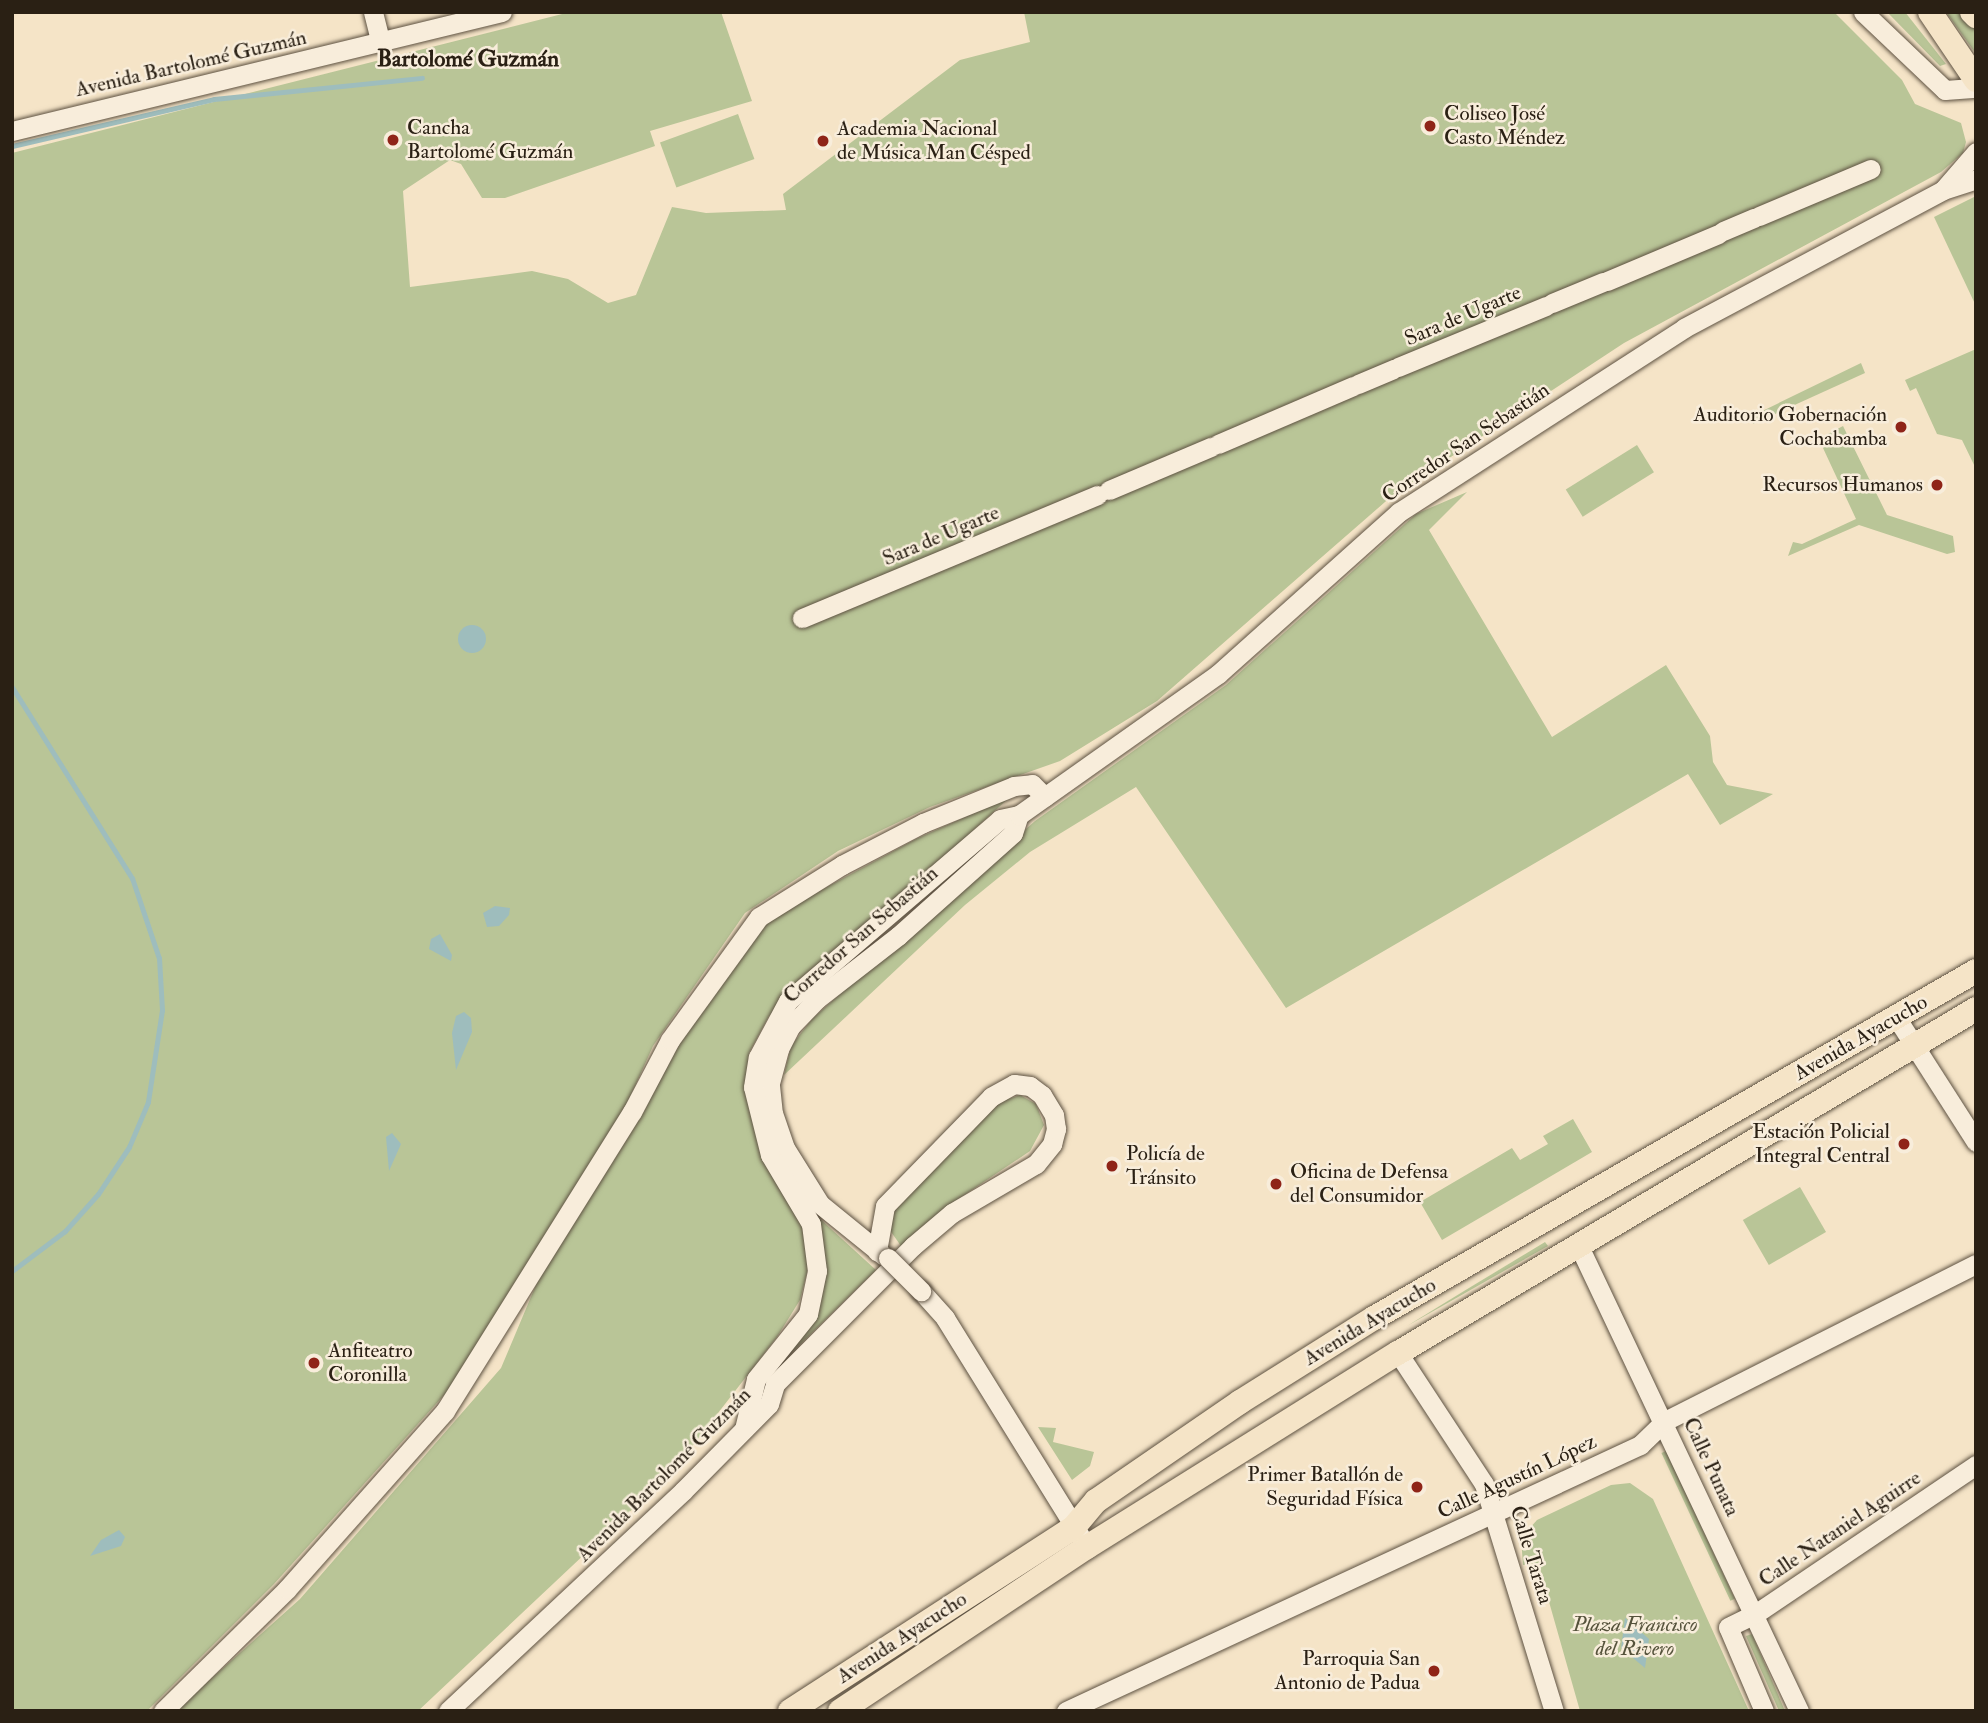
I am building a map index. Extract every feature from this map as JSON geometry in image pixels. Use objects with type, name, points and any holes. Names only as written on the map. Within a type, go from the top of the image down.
[{"type":"main road","points":[[1930,12],[1976,80]]},
{"type":"main road","points":[[1972,12],[1976,16]]},
{"type":"main road","name":"Avenida Ayacucho","points":[[840,1711],[1081,1537],[1107,1493],[1240,1402],[1374,1318],[1976,971]]},
{"type":"main road","name":"Avenida Ayacucho","points":[[790,1711],[1976,1009]]},
{"type":"street","points":[[373,12],[381,43]]},
{"type":"street","name":"Avenida Bartolomé Guzmán","points":[[12,131],[502,12]]},
{"type":"street","points":[[1863,12],[1944,90],[1976,88]]},
{"type":"street","name":"Corredor San Sebastián","points":[[1943,190],[1976,152]]},
{"type":"street","name":"Sara de Ugarte","points":[[802,618],[1871,169]]},
{"type":"street","name":"Corredor San Sebastián","points":[[744,1429],[756,1379],[807,1314],[817,1271],[811,1224],[770,1155],[753,1087],[758,1057],[773,1022],[788,1001],[1000,819],[1019,815],[1218,674],[1399,512],[1684,328],[1943,190],[1976,179]]},
{"type":"street","points":[[163,1711],[287,1589],[445,1411],[632,1112],[670,1040],[758,917],[842,865],[923,823],[1014,786],[1032,784],[1045,797]]},
{"type":"street","name":"Corredor San Sebastián","points":[[1019,815],[1013,833],[898,936],[817,999],[790,1027],[779,1049],[770,1083],[773,1114],[785,1148],[820,1204],[883,1255],[921,1291],[952,1328],[1081,1537]]},
{"type":"street","points":[[1896,1017],[1976,1142]]},
{"type":"street","name":"Avenida Bartolomé Guzmán","points":[[448,1711],[769,1404],[775,1384],[913,1246],[952,1213],[1036,1164],[1052,1144],[1056,1129],[1054,1115],[1042,1095],[1030,1086],[1014,1084],[991,1097],[885,1206],[883,1255]]},
{"type":"street","name":"Calle Punata","points":[[1578,1244],[1665,1421],[1799,1711]]},
{"type":"street","name":"Calle Agustín López","points":[[1066,1711],[1640,1445],[1665,1421],[1976,1264]]},
{"type":"street","name":"Calle Tarata","points":[[1398,1353],[1484,1484],[1496,1513],[1553,1711]]},
{"type":"street","name":"Calle Nataniel Aguirre","points":[[1764,1711],[1728,1627],[1755,1614],[1976,1465]]},
{"type":"green space","points":[[570,12],[721,12],[752,101],[650,131],[655,146],[505,198],[482,198],[461,164],[450,160],[403,191],[410,287],[532,271],[568,279],[608,303],[636,295],[672,207],[706,213],[786,210],[783,194],[960,60],[1030,42],[1024,12],[1834,12],[1902,80],[1915,104],[1961,123],[1966,142],[1963,153],[1941,172],[1624,343],[1393,495],[1157,701],[1060,761],[930,807],[838,851],[745,913],[653,1046],[627,1104],[454,1384],[274,1584],[147,1711],[12,1711],[12,153]]},
{"type":"green space","points":[[1887,12],[1905,12],[1946,64],[1940,66]]},
{"type":"green space","points":[[1946,12],[1961,12],[1976,30],[1976,54]]},
{"type":"green space","points":[[738,114],[754,159],[676,187],[660,142]]},
{"type":"green space","points":[[1976,196],[1976,306],[1934,217]]},
{"type":"green space","points":[[1976,349],[1976,469],[1962,440],[1937,434],[1916,388],[1910,391],[1905,380]]},
{"type":"green space","points":[[1861,363],[1865,373],[1753,424],[1752,416]]},
{"type":"green space","points":[[1843,426],[1887,515],[1953,536],[1955,552],[1947,554],[1859,525],[1788,556],[1793,542],[1802,544],[1856,519],[1823,448],[1828,434]]},
{"type":"green space","points":[[1637,445],[1654,472],[1583,517],[1566,490]]},
{"type":"green space","points":[[1467,492],[1429,530],[1552,737],[1666,665],[1710,736],[1713,762],[1727,785],[1773,794],[1720,825],[1688,774],[1286,1008],[1136,787],[1030,852],[965,905],[784,1075],[791,1046],[812,1019],[1035,821],[1226,685],[1416,514]]},
{"type":"green space","points":[[1010,797],[769,1016],[749,1053],[747,1095],[806,1236],[808,1269],[800,1300],[777,1337],[673,1471],[418,1711],[175,1711],[300,1599],[501,1368],[541,1273],[640,1118],[691,1021],[752,935],[784,910],[916,839]]},
{"type":"green space","points":[[1020,1095],[1036,1104],[1044,1125],[1030,1151],[951,1204],[901,1246],[889,1229],[891,1213],[995,1103]]},
{"type":"green space","points":[[1573,1119],[1592,1152],[1442,1240],[1420,1202],[1512,1148],[1520,1160],[1548,1144],[1543,1136]]},
{"type":"green space","points":[[1800,1187],[1826,1232],[1769,1265],[1743,1220]]},
{"type":"green space","points":[[818,1217],[876,1270],[770,1374],[825,1281]]},
{"type":"green space","points":[[1545,1242],[1548,1246],[1407,1326],[1464,1291]]},
{"type":"green space","points":[[1038,1427],[1056,1428],[1053,1442],[1094,1452],[1090,1466],[1072,1480]]},
{"type":"green space","points":[[1666,1451],[1735,1599],[1730,1601],[1661,1453]]},
{"type":"green space","name":"Plaza Francisco del Rivero","points":[[1630,1483],[1653,1499],[1749,1711],[1580,1711],[1538,1563],[1523,1565],[1521,1538],[1537,1520],[1611,1485]]},
{"type":"green space","points":[[1752,1634],[1785,1711],[1779,1711],[1746,1636]]},
{"type":"water","points":[[472,625],[482,629],[486,639],[482,649],[472,653],[462,649],[458,639],[462,629]]},
{"type":"water","points":[[495,906],[510,908],[509,915],[499,926],[487,927],[483,913]]},
{"type":"water","points":[[440,934],[452,955],[451,961],[429,949],[431,939]]},
{"type":"water","points":[[464,1012],[471,1018],[472,1032],[456,1070],[452,1033],[456,1016]]},
{"type":"water","points":[[392,1133],[401,1144],[389,1171],[386,1137]]},
{"type":"water","points":[[119,1530],[125,1537],[121,1546],[90,1556],[101,1540]]},
{"type":"water","points":[[1625,1618],[1649,1639],[1645,1668],[1621,1648]]},
{"type":"waterway","points":[[12,146],[214,99],[422,78]]},
{"type":"waterway","points":[[12,687],[132,878],[159,958],[162,1010],[148,1102],[129,1147],[98,1194],[65,1231],[12,1271]]},
{"type":"place","name":"Coliseo José Casto Méndez","points":[[1430,126]]},
{"type":"place","name":"Cancha Bartolomé Guzmán","points":[[393,140]]},
{"type":"place","name":"Academia Nacional de Música Man Césped","points":[[823,141]]},
{"type":"place","name":"Auditorio Gobernación Cochabamba","points":[[1901,427]]},
{"type":"place","name":"Recursos Humanos","points":[[1937,485]]},
{"type":"place","name":"Estación Policial Integral Central","points":[[1904,1144]]},
{"type":"place","name":"Policía de Tránsito","points":[[1112,1166]]},
{"type":"place","name":"Oficina de Defensa del Consumidor","points":[[1276,1184]]},
{"type":"place","name":"Anfiteatro Coronilla","points":[[314,1363]]},
{"type":"place","name":"Primer Batallón de Seguridad Física","points":[[1417,1487]]},
{"type":"place","name":"Parroquia San Antonio de Padua","points":[[1434,1671]]},
{"type":"district","name":"Bartolomé Guzmán","points":[[468,59]]}]
